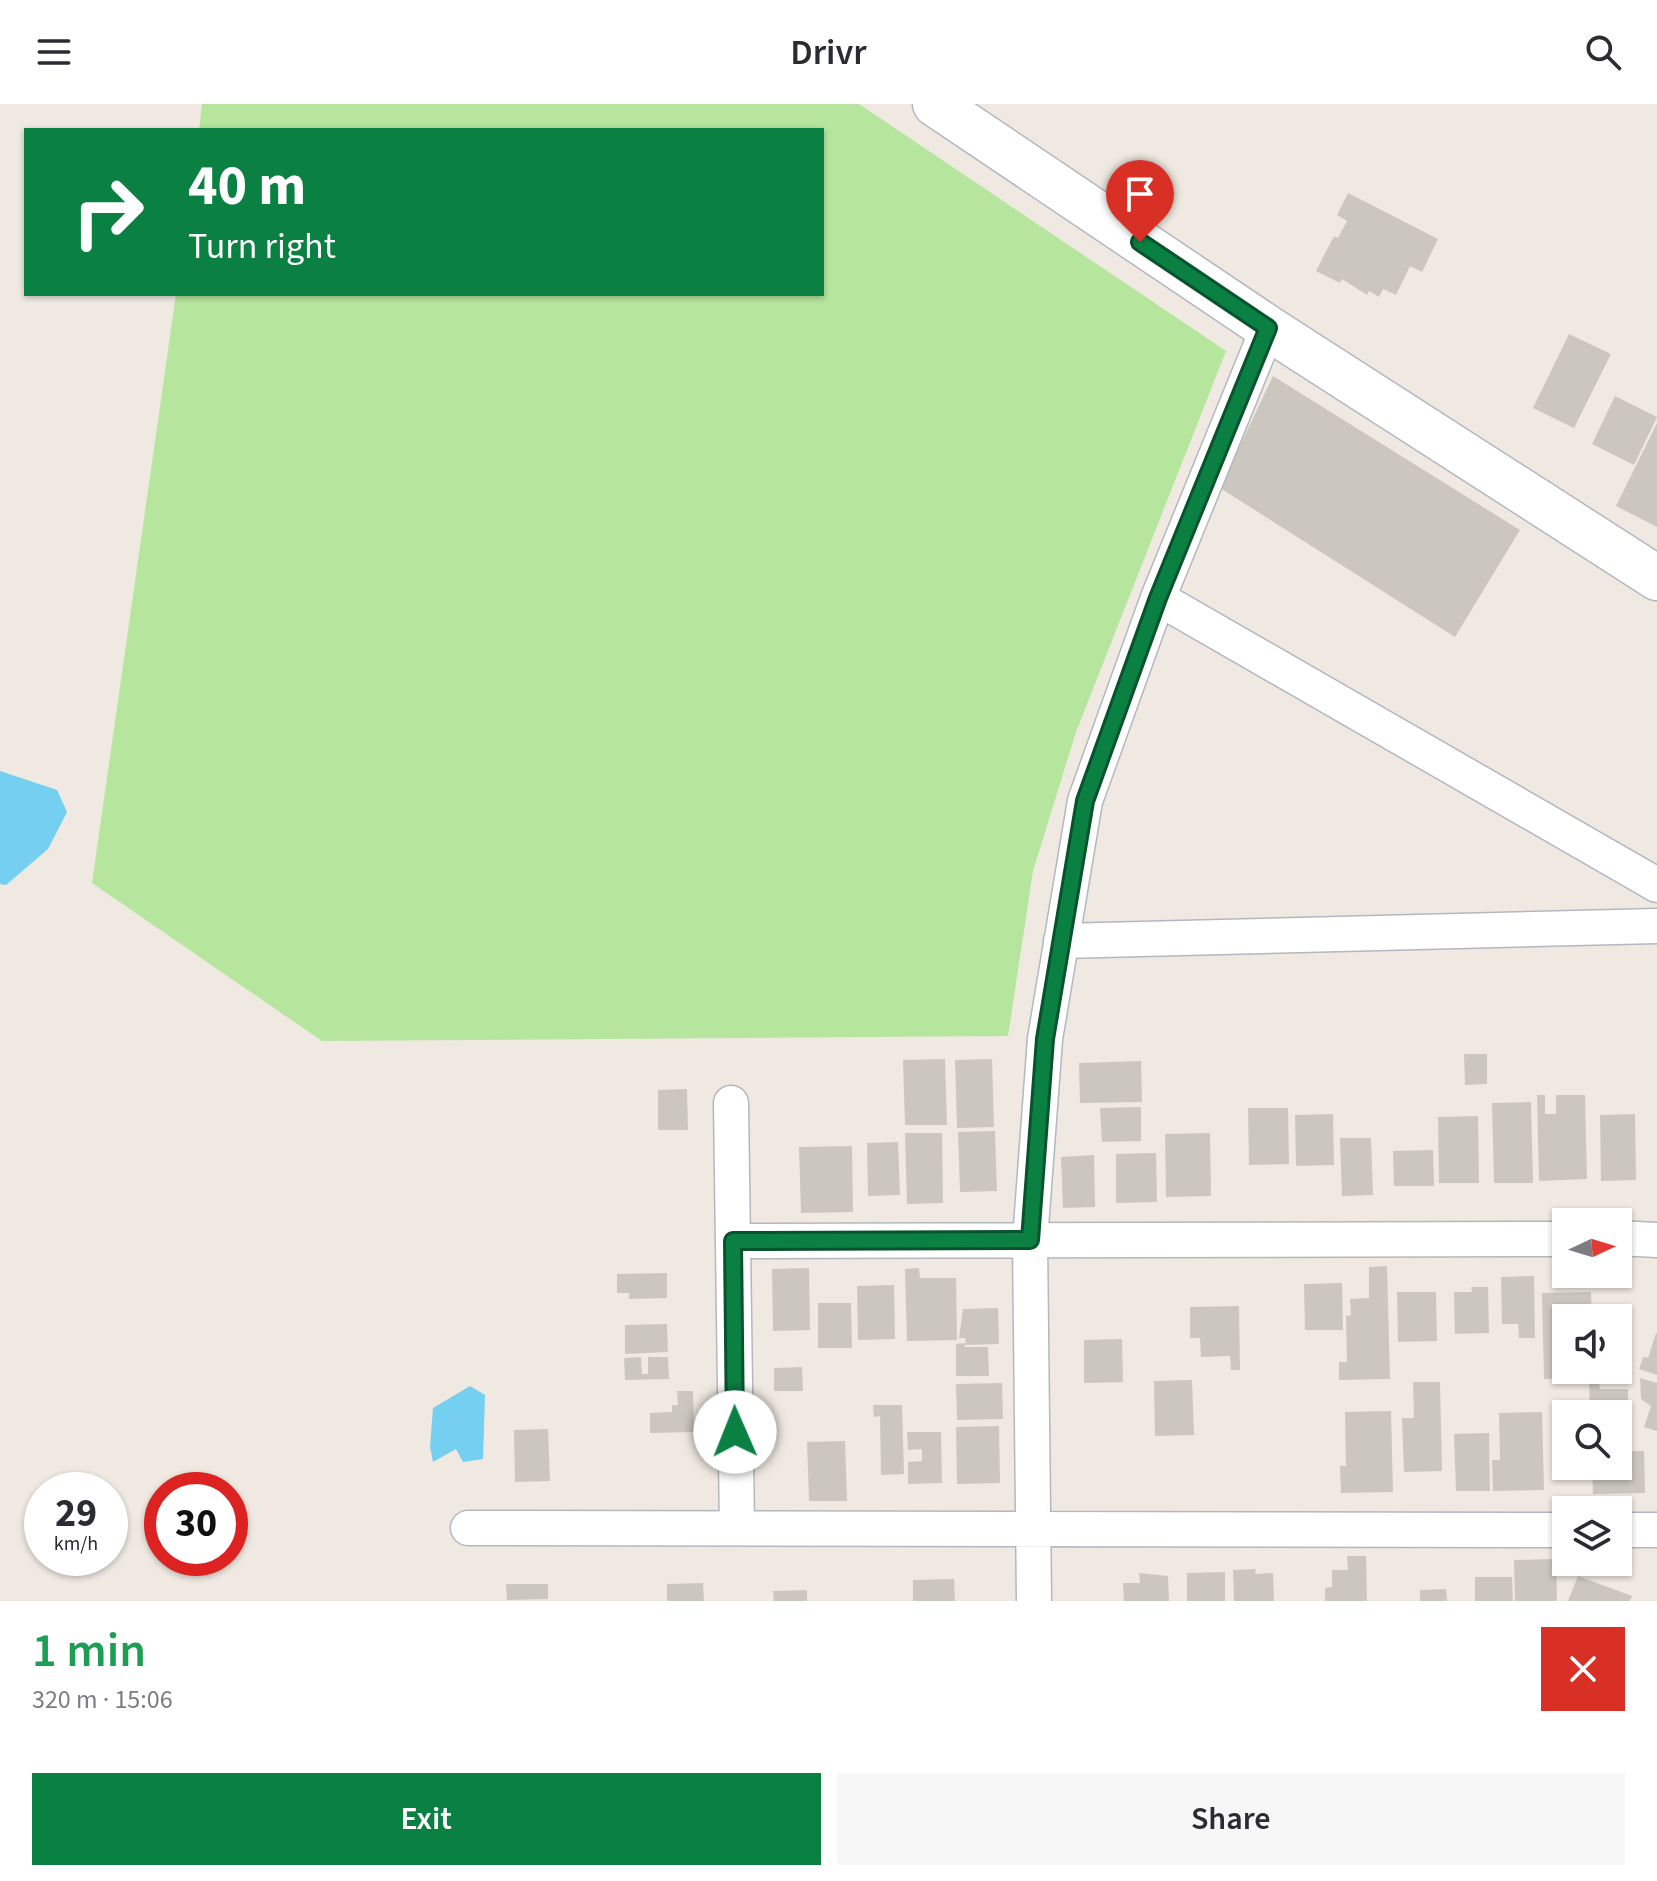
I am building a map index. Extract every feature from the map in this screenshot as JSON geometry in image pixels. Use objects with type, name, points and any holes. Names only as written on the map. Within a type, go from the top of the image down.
[{"type":"main road","points":[[935,104],[1268,328],[1657,578]]},
{"type":"street","points":[[1034,1601],[1030,1240],[1045,1039],[1085,801],[1158,598],[1268,328]]},
{"type":"street","points":[[1158,598],[1657,885]]},
{"type":"street","points":[[1061,941],[1657,926]]},
{"type":"street","points":[[731,1103],[737,1528]]},
{"type":"street","points":[[733,1241],[1552,1239]]},
{"type":"street","points":[[1632,1239],[1657,1240]]},
{"type":"street","points":[[468,1528],[1552,1530]]},
{"type":"street","points":[[1632,1530],[1657,1530]]},
{"type":"green space","points":[[202,104],[859,104],[1226,351],[1076,732],[1033,871],[1008,1036],[322,1041],[92,883],[176,296],[824,296],[824,128],[199,128]]},
{"type":"water","points":[[0,771],[57,790],[67,812],[48,849],[6,885],[0,884]]},
{"type":"water","points":[[470,1386],[485,1395],[483,1459],[463,1462],[456,1449],[433,1462],[430,1447],[433,1408]]},
{"type":"building","points":[[1348,193],[1438,239],[1422,272],[1410,266],[1396,295],[1383,289],[1379,297],[1369,291],[1367,295],[1342,279],[1340,283],[1316,271],[1334,236],[1338,238],[1347,221],[1337,215]]},
{"type":"building","points":[[1569,334],[1611,354],[1574,428],[1533,408]]},
{"type":"building","points":[[1273,376],[1520,530],[1455,637],[1220,488]]},
{"type":"building","points":[[1615,396],[1657,417],[1634,465],[1592,444]]},
{"type":"building","points":[[1657,423],[1657,527],[1616,506]]},
{"type":"building","points":[[1464,1054],[1487,1054],[1487,1084],[1465,1085]]},
{"type":"building","points":[[945,1059],[947,1125],[905,1125],[903,1060]]},
{"type":"building","points":[[992,1059],[994,1127],[957,1128],[955,1060]]},
{"type":"building","points":[[1141,1061],[1142,1102],[1080,1103],[1079,1063]]},
{"type":"building","points":[[687,1089],[688,1130],[658,1130],[658,1090]]},
{"type":"building","points":[[1537,1095],[1545,1095],[1545,1114],[1556,1114],[1556,1095],[1585,1095],[1587,1179],[1539,1181]]},
{"type":"building","points":[[1531,1102],[1533,1183],[1494,1183],[1492,1103]]},
{"type":"building","points":[[1141,1107],[1141,1141],[1102,1142],[1100,1108]]},
{"type":"building","points":[[1248,1108],[1288,1108],[1289,1164],[1249,1165]]},
{"type":"building","points":[[1333,1114],[1334,1165],[1296,1166],[1295,1115]]},
{"type":"building","points":[[1635,1114],[1636,1180],[1601,1181],[1600,1115]]},
{"type":"building","points":[[1478,1116],[1479,1183],[1439,1183],[1438,1117]]},
{"type":"building","points":[[995,1131],[997,1191],[960,1192],[958,1132]]},
{"type":"building","points":[[905,1133],[942,1133],[943,1203],[907,1204]]},
{"type":"building","points":[[1210,1133],[1211,1196],[1166,1197],[1165,1134]]},
{"type":"building","points":[[1340,1138],[1371,1138],[1373,1195],[1342,1196]]},
{"type":"building","points":[[898,1142],[900,1195],[868,1196],[867,1143]]},
{"type":"building","points":[[852,1146],[853,1212],[801,1213],[799,1147]]},
{"type":"building","points":[[1433,1150],[1434,1186],[1394,1186],[1393,1151]]},
{"type":"building","points":[[1156,1153],[1157,1202],[1116,1203],[1116,1154]]},
{"type":"building","points":[[1094,1155],[1095,1207],[1063,1208],[1061,1157]]},
{"type":"building","points":[[1387,1266],[1390,1379],[1339,1380],[1339,1362],[1347,1362],[1346,1316],[1351,1315],[1350,1299],[1369,1298],[1369,1267]]},
{"type":"building","points":[[809,1268],[810,1330],[773,1331],[772,1269]]},
{"type":"building","points":[[919,1268],[920,1278],[956,1278],[957,1340],[907,1341],[905,1269]]},
{"type":"building","points":[[667,1273],[667,1298],[629,1299],[629,1293],[617,1293],[617,1274]]},
{"type":"building","points":[[1534,1276],[1535,1338],[1519,1338],[1518,1324],[1502,1324],[1501,1277]]},
{"type":"building","points":[[1342,1283],[1343,1330],[1305,1330],[1304,1284]]},
{"type":"building","points":[[894,1285],[895,1339],[858,1340],[857,1286]]},
{"type":"building","points":[[1471,1287],[1488,1287],[1489,1333],[1455,1334],[1454,1292],[1472,1292]]},
{"type":"building","points":[[1397,1292],[1436,1292],[1437,1341],[1398,1342]]},
{"type":"building","points":[[1591,1292],[1591,1304],[1552,1304],[1552,1379],[1544,1379],[1542,1293]]},
{"type":"building","points":[[818,1303],[851,1303],[852,1348],[818,1348]]},
{"type":"building","points":[[1239,1306],[1240,1370],[1231,1370],[1230,1356],[1201,1357],[1200,1338],[1190,1338],[1190,1307]]},
{"type":"building","points":[[998,1308],[999,1344],[966,1345],[965,1338],[959,1338],[963,1309]]},
{"type":"building","points":[[667,1324],[668,1352],[625,1354],[625,1325]]},
{"type":"building","points":[[1656,1333],[1657,1375],[1639,1369],[1643,1357],[1648,1358]]},
{"type":"building","points":[[1122,1339],[1123,1382],[1084,1383],[1084,1340]]},
{"type":"building","points":[[965,1343],[965,1347],[988,1347],[989,1376],[956,1376],[956,1344]]},
{"type":"building","points":[[641,1357],[642,1374],[648,1374],[648,1357],[668,1357],[669,1379],[625,1380],[624,1358]]},
{"type":"building","points":[[802,1367],[803,1391],[774,1391],[774,1368]]},
{"type":"building","points":[[1640,1378],[1657,1383],[1657,1431],[1644,1427],[1651,1406],[1641,1399]]},
{"type":"building","points":[[1192,1380],[1194,1435],[1155,1436],[1154,1381]]},
{"type":"building","points":[[1413,1382],[1440,1382],[1442,1471],[1404,1472],[1402,1418],[1414,1418]]},
{"type":"building","points":[[1002,1383],[1003,1419],[957,1420],[956,1384]]},
{"type":"building","points":[[1589,1384],[1599,1384],[1600,1389],[1628,1389],[1628,1400],[1590,1400]]},
{"type":"building","points":[[677,1391],[693,1391],[694,1432],[650,1433],[650,1413],[672,1412],[672,1405],[678,1405]]},
{"type":"building","points":[[873,1405],[902,1405],[904,1474],[881,1475],[880,1416],[874,1417]]},
{"type":"building","points":[[1391,1411],[1393,1492],[1341,1493],[1340,1466],[1346,1466],[1345,1412]]},
{"type":"building","points":[[1542,1412],[1544,1490],[1493,1491],[1492,1460],[1500,1460],[1499,1413]]},
{"type":"building","points":[[999,1426],[1000,1483],[957,1484],[956,1427]]},
{"type":"building","points":[[548,1429],[550,1481],[515,1482],[514,1430]]},
{"type":"building","points":[[907,1432],[941,1432],[942,1483],[908,1484],[908,1462],[922,1461],[922,1449],[908,1450]]},
{"type":"building","points":[[1489,1433],[1490,1491],[1456,1491],[1454,1434]]},
{"type":"building","points":[[845,1441],[847,1501],[809,1501],[807,1442]]},
{"type":"building","points":[[1632,1451],[1644,1451],[1645,1493],[1593,1494],[1592,1480],[1632,1480]]},
{"type":"building","points":[[1347,1556],[1366,1556],[1367,1601],[1325,1601],[1325,1588],[1332,1587],[1332,1570],[1348,1570]]},
{"type":"building","points":[[1552,1559],[1557,1601],[1515,1601],[1514,1560]]},
{"type":"building","points":[[1256,1569],[1255,1574],[1273,1573],[1274,1601],[1234,1601],[1233,1570]]},
{"type":"building","points":[[1225,1572],[1225,1601],[1187,1601],[1187,1573]]},
{"type":"building","points":[[1139,1573],[1168,1576],[1169,1601],[1124,1601],[1123,1583],[1140,1583]]},
{"type":"building","points":[[1578,1576],[1632,1596],[1630,1601],[1568,1601]]},
{"type":"building","points":[[1475,1577],[1512,1577],[1513,1601],[1475,1601]]},
{"type":"building","points":[[954,1579],[955,1601],[913,1601],[913,1580]]},
{"type":"building","points":[[703,1583],[704,1601],[667,1601],[667,1584]]},
{"type":"building","points":[[506,1584],[548,1584],[548,1599],[507,1600]]},
{"type":"building","points":[[1446,1589],[1447,1601],[1420,1601],[1420,1590]]},
{"type":"building","points":[[807,1590],[807,1601],[774,1601],[773,1591]]},
{"type":"route","points":[[735,1432],[733,1241],[1030,1240],[1045,1039],[1085,801],[1158,598],[1268,328],[1140,242]]}]
